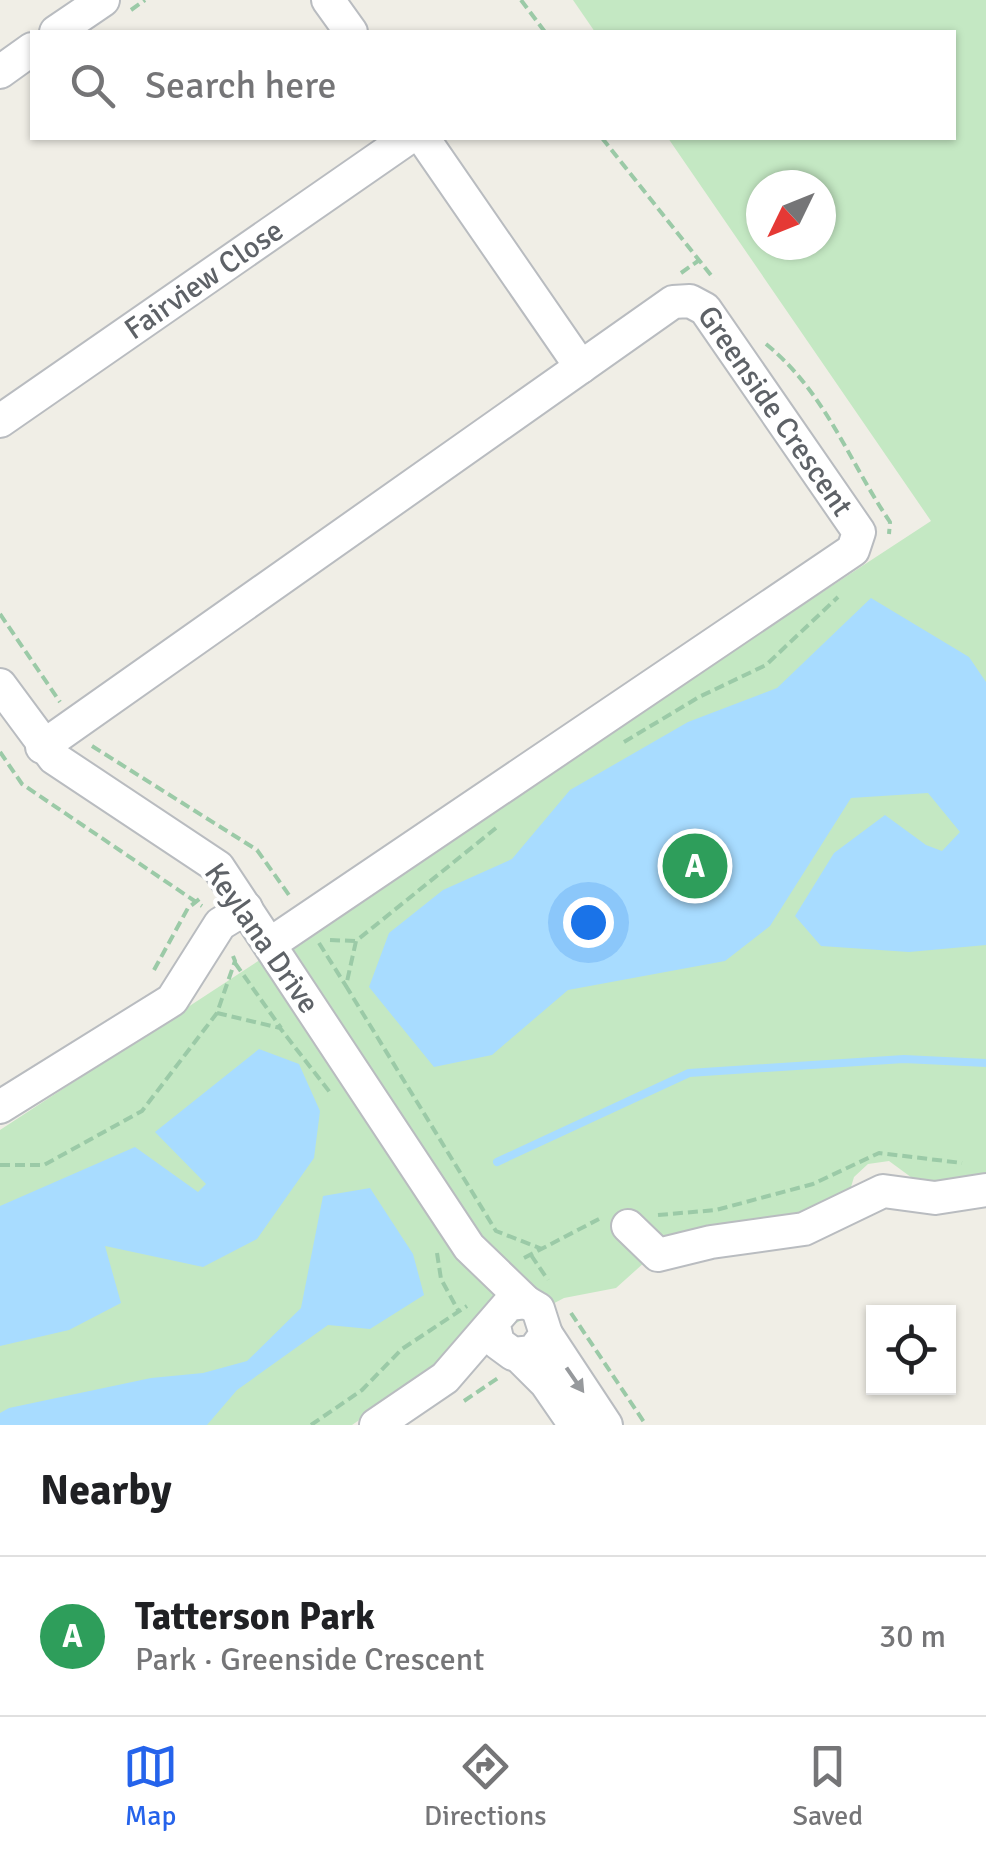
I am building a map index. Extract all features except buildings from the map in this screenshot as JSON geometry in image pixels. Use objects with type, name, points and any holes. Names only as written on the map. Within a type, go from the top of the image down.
[{"type":"street","points":[[59,30],[104,0]]},
{"type":"street","points":[[328,0],[349,30]]},
{"type":"street","points":[[0,72],[30,50]]},
{"type":"street","name":"Fairview Close","points":[[0,422],[405,140]]},
{"type":"street","points":[[424,140],[581,367]]},
{"type":"street","name":"Greenside Crescent","points":[[42,747],[673,302],[690,301],[705,309],[859,532],[853,550],[270,944]]},
{"type":"street","name":"Keylana Drive","points":[[0,686],[42,747],[210,859],[226,878],[221,911],[270,944],[469,1246],[498,1343],[515,1354]]},
{"type":"street","points":[[0,1107],[172,1000],[221,911]]},
{"type":"street","points":[[631,1218],[658,1254],[804,1229],[882,1191],[934,1198],[986,1190]]},
{"type":"street","points":[[444,1378],[486,1306],[510,1304],[538,1294],[546,1334],[606,1425]]},
{"type":"street","points":[[376,1425],[444,1378],[539,1348],[546,1334]]},
{"type":"street","points":[[515,1354],[546,1382],[574,1425]]},
{"type":"path","points":[[521,0],[544,30]]},
{"type":"path","points":[[888,536],[890,522]]},
{"type":"path","points":[[616,746],[699,697],[766,665],[846,589]]},
{"type":"path","points":[[0,614],[90,745],[259,852],[306,919]]},
{"type":"path","points":[[0,752],[22,784],[221,911]]},
{"type":"path","points":[[346,986],[356,941],[504,822]]},
{"type":"path","points":[[259,852],[226,878],[221,911],[234,962],[341,1107]]},
{"type":"path","points":[[152,975],[188,908],[221,911]]},
{"type":"path","points":[[356,941],[316,939],[496,1230],[542,1249]]},
{"type":"path","points":[[0,1165],[44,1165],[142,1111],[217,1013],[234,962]]},
{"type":"path","points":[[217,1013],[280,1028]]},
{"type":"path","points":[[311,1425],[362,1390],[402,1349],[486,1306],[530,1253],[631,1218],[716,1210],[830,1178],[879,1153],[966,1163]]},
{"type":"path","points":[[436,1250],[442,1279],[486,1306]]},
{"type":"path","points":[[530,1253],[538,1294]]},
{"type":"path","points":[[562,1300],[646,1425]]},
{"type":"green space","points":[[573,0],[986,0],[986,1179],[919,1183],[889,1161],[868,1164],[854,1177],[848,1197],[819,1214],[665,1244],[616,1288],[564,1298],[457,1354],[352,1425],[0,1425],[0,1130],[931,521],[752,260],[836,260],[836,170],[746,170],[746,252],[669,140],[956,140],[956,30],[594,30]]},
{"type":"water","points":[[871,598],[969,657],[986,682],[986,945],[909,952],[821,946],[795,916],[834,853],[885,815],[926,845],[942,851],[960,832],[928,793],[851,798],[770,926],[725,961],[568,990],[492,1055],[434,1067],[369,987],[389,933],[443,890],[512,859],[570,790],[688,722],[777,688]]},
{"type":"water","points":[[259,1049],[299,1064],[320,1111],[314,1158],[257,1239],[203,1267],[105,1246],[121,1303],[69,1330],[0,1346],[0,1206],[135,1147],[198,1192],[206,1184],[155,1132]]},
{"type":"water","points":[[370,1188],[413,1254],[424,1295],[370,1329],[328,1325],[237,1390],[207,1425],[0,1425],[0,1413],[9,1408],[151,1378],[203,1373],[247,1361],[301,1308],[323,1196]]},
{"type":"waterway","points":[[497,1162],[689,1073],[904,1059],[986,1063]]},
{"type":"place","name":"Tatterson Park","points":[[695,866]]}]
